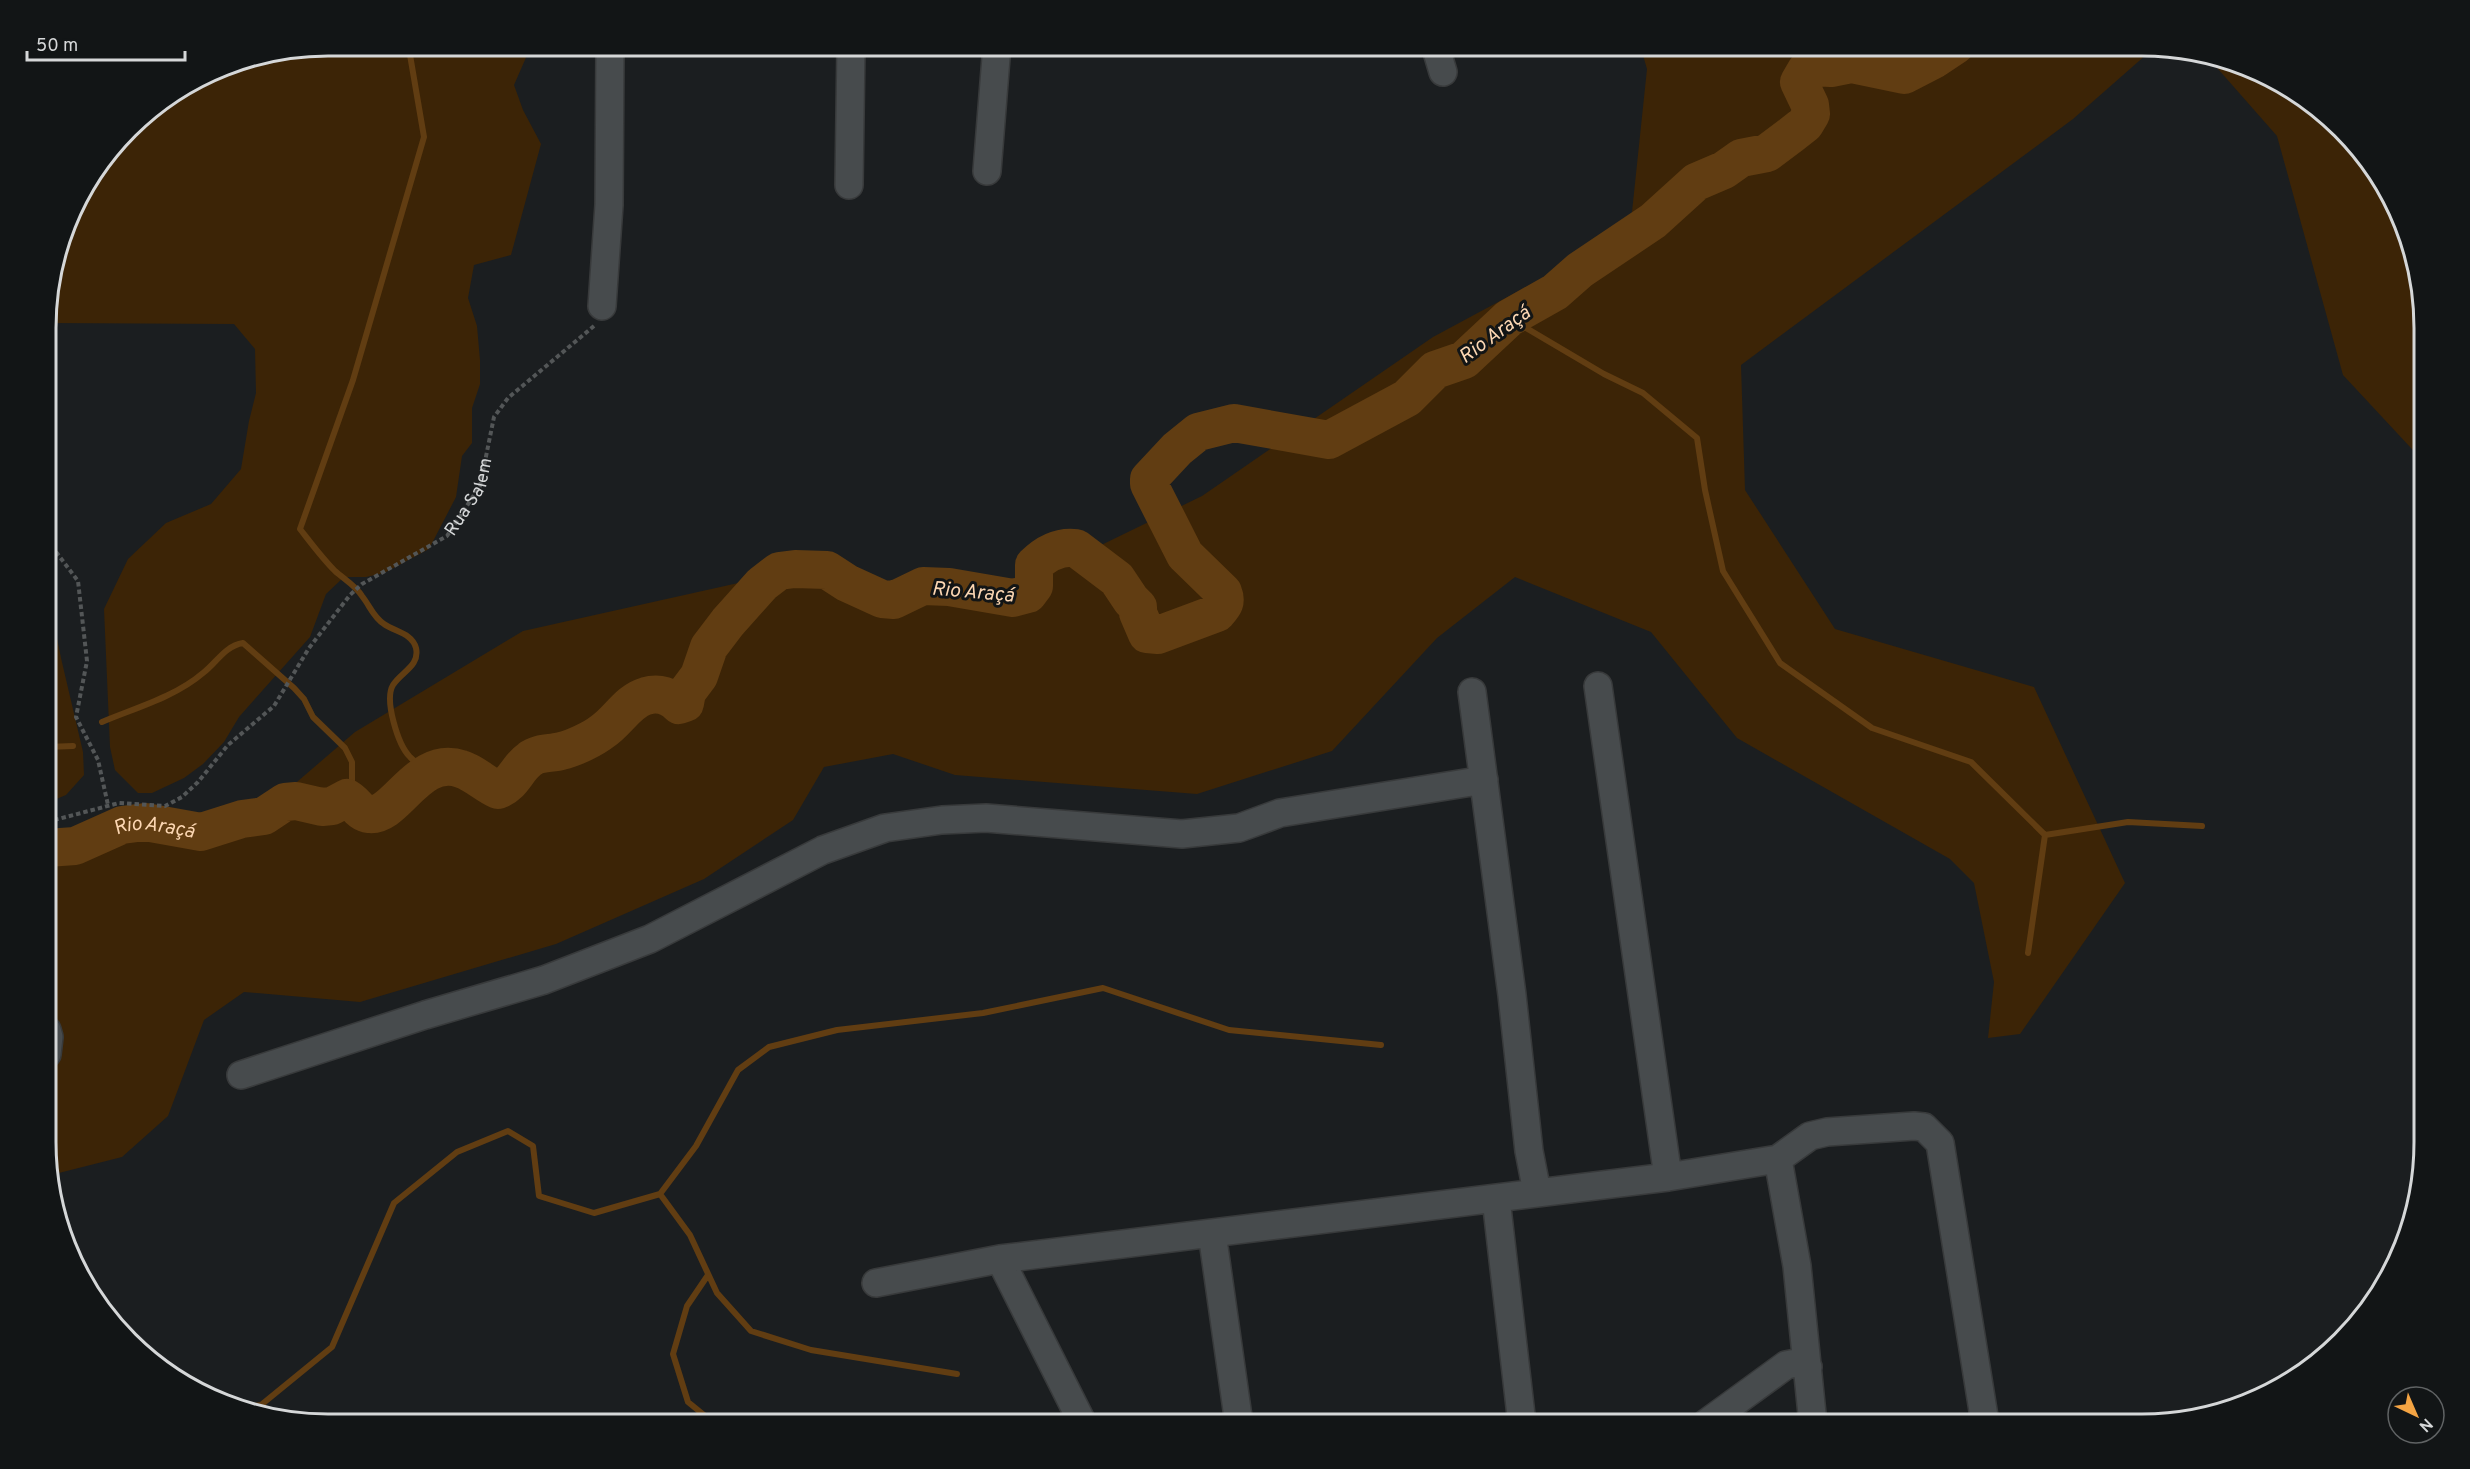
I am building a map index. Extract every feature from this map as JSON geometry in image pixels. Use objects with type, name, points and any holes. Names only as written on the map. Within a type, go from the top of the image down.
[{"type":"street","points":[[602,306],[609,205],[610,56]]},
{"type":"street","points":[[849,185],[851,56]]},
{"type":"street","points":[[987,171],[996,56]]},
{"type":"street","points":[[1438,56],[1443,72]]},
{"type":"street","points":[[1598,686],[1668,1177]]},
{"type":"street","points":[[1473,692],[1512,995],[1529,1151],[1537,1192]]},
{"type":"street","points":[[241,1075],[425,1015],[544,980],[629,947],[724,902],[823,850],[885,828],[986,818],[1182,834],[1239,828],[1280,813],[1484,780]]},
{"type":"street","points":[[876,1283],[1000,1259],[1668,1177],[1778,1159],[1810,1136],[1827,1132],[1924,1127],[1940,1143],[1983,1414]]},
{"type":"street","points":[[1778,1159],[1791,1223],[1812,1414]]},
{"type":"street","points":[[1496,1199],[1519,1414]]},
{"type":"street","points":[[1212,1233],[1238,1414]]},
{"type":"street","points":[[1000,1259],[1078,1414]]},
{"type":"street","points":[[1719,1414],[1786,1365],[1796,1363],[1808,1366]]},
{"type":"path","name":"Rua Salem","points":[[56,820],[119,803],[165,806],[174,803],[198,782],[228,745],[274,706],[284,692],[291,675],[350,595],[362,584],[447,536],[480,486],[494,417],[508,398],[598,322],[602,306]]},
{"type":"path","points":[[56,552],[78,581],[87,661],[76,717],[98,760],[108,806]]},
{"type":"shaded area","points":[[309,56],[527,56],[514,85],[523,110],[541,144],[511,255],[474,265],[468,298],[477,326],[480,384],[472,408],[472,443],[462,456],[456,497],[429,549],[384,573],[366,577],[344,577],[326,594],[310,637],[239,717],[224,742],[203,764],[184,778],[152,793],[138,793],[115,770],[110,747],[104,609],[128,559],[166,523],[211,504],[241,469],[256,393],[255,349],[234,324],[56,323],[56,309],[61,274],[70,240],[76,223],[101,176],[123,148],[148,123],[176,101],[223,76],[257,65]]},
{"type":"shaded area","points":[[1643,56],[2145,56],[2073,119],[1741,365],[1745,490],[1835,629],[2034,687],[2125,883],[2020,1034],[1988,1038],[1994,982],[1974,883],[1950,859],[1737,738],[1651,632],[1515,577],[1437,638],[1332,751],[1197,794],[955,775],[893,754],[824,767],[793,820],[704,879],[556,944],[360,1002],[244,992],[204,1020],[168,1116],[122,1157],[58,1173],[56,851],[110,821],[269,806],[355,732],[523,631],[792,571],[984,602],[1202,496],[1433,337],[1630,231],[1647,69]]},
{"type":"shaded area","points":[[2215,66],[2247,76],[2294,101],[2335,135],[2369,176],[2378,191],[2400,240],[2412,292],[2414,451],[2343,375],[2277,136]]},
{"type":"shaded area","points":[[56,633],[83,752],[84,775],[66,795],[56,799]]},
{"type":"waterway","points":[[410,56],[424,137],[353,380],[300,529],[330,566],[359,592],[377,618],[388,627],[407,636],[414,643],[415,660],[393,685],[391,711],[405,751],[418,763],[435,768]]},
{"type":"waterway","name":"Rio Araçá","points":[[56,847],[75,846],[122,825],[145,822],[201,832],[242,819],[264,816],[285,802],[296,801],[322,807],[332,806],[347,798],[366,813],[379,813],[389,807],[420,778],[432,770],[446,767],[466,771],[498,790],[508,784],[530,759],[541,754],[566,750],[589,740],[640,699],[660,695],[672,699],[679,705],[685,703],[687,692],[699,676],[709,647],[762,584],[779,571],[827,570],[847,583],[882,599],[894,600],[923,586],[949,587],[1013,598],[1028,594],[1034,586],[1034,565],[1038,561],[1058,550],[1076,548],[1117,579],[1138,607],[1138,613],[1147,634],[1158,635],[1217,613],[1224,603],[1223,592],[1185,555],[1149,484],[1149,479],[1177,449],[1198,432],[1234,423],[1329,440],[1407,398],[1435,370],[1464,360],[1509,318],[1555,292],[1580,270],[1653,221],[1696,182],[1724,170],[1741,158],[1767,153],[1791,135],[1805,124],[1811,114],[1810,105],[1799,82],[1806,70],[1811,67],[1831,68],[1851,64],[1904,75],[1940,56]]},
{"type":"waterway","points":[[1509,318],[1604,374],[1643,393],[1697,438],[1705,490],[1723,571],[1780,663],[1872,728],[1971,762],[2045,835],[2028,953]]},
{"type":"waterway","points":[[102,722],[180,689],[203,673],[231,647],[243,643],[294,688],[304,699],[313,717],[345,748],[352,762],[352,800]]},
{"type":"waterway","points":[[56,747],[73,746]]},
{"type":"waterway","points":[[2045,835],[2128,822],[2202,826]]},
{"type":"waterway","points":[[261,1405],[332,1347],[394,1203],[457,1152],[508,1131],[533,1146],[539,1196],[594,1213],[660,1194],[696,1146],[738,1070],[769,1047],[837,1030],[983,1013],[1103,988],[1229,1030],[1381,1045]]},
{"type":"waterway","points":[[660,1194],[690,1235],[717,1293],[751,1331],[811,1350],[957,1374]]},
{"type":"waterway","points":[[703,1414],[688,1402],[673,1354],[687,1306],[708,1275]]}]
